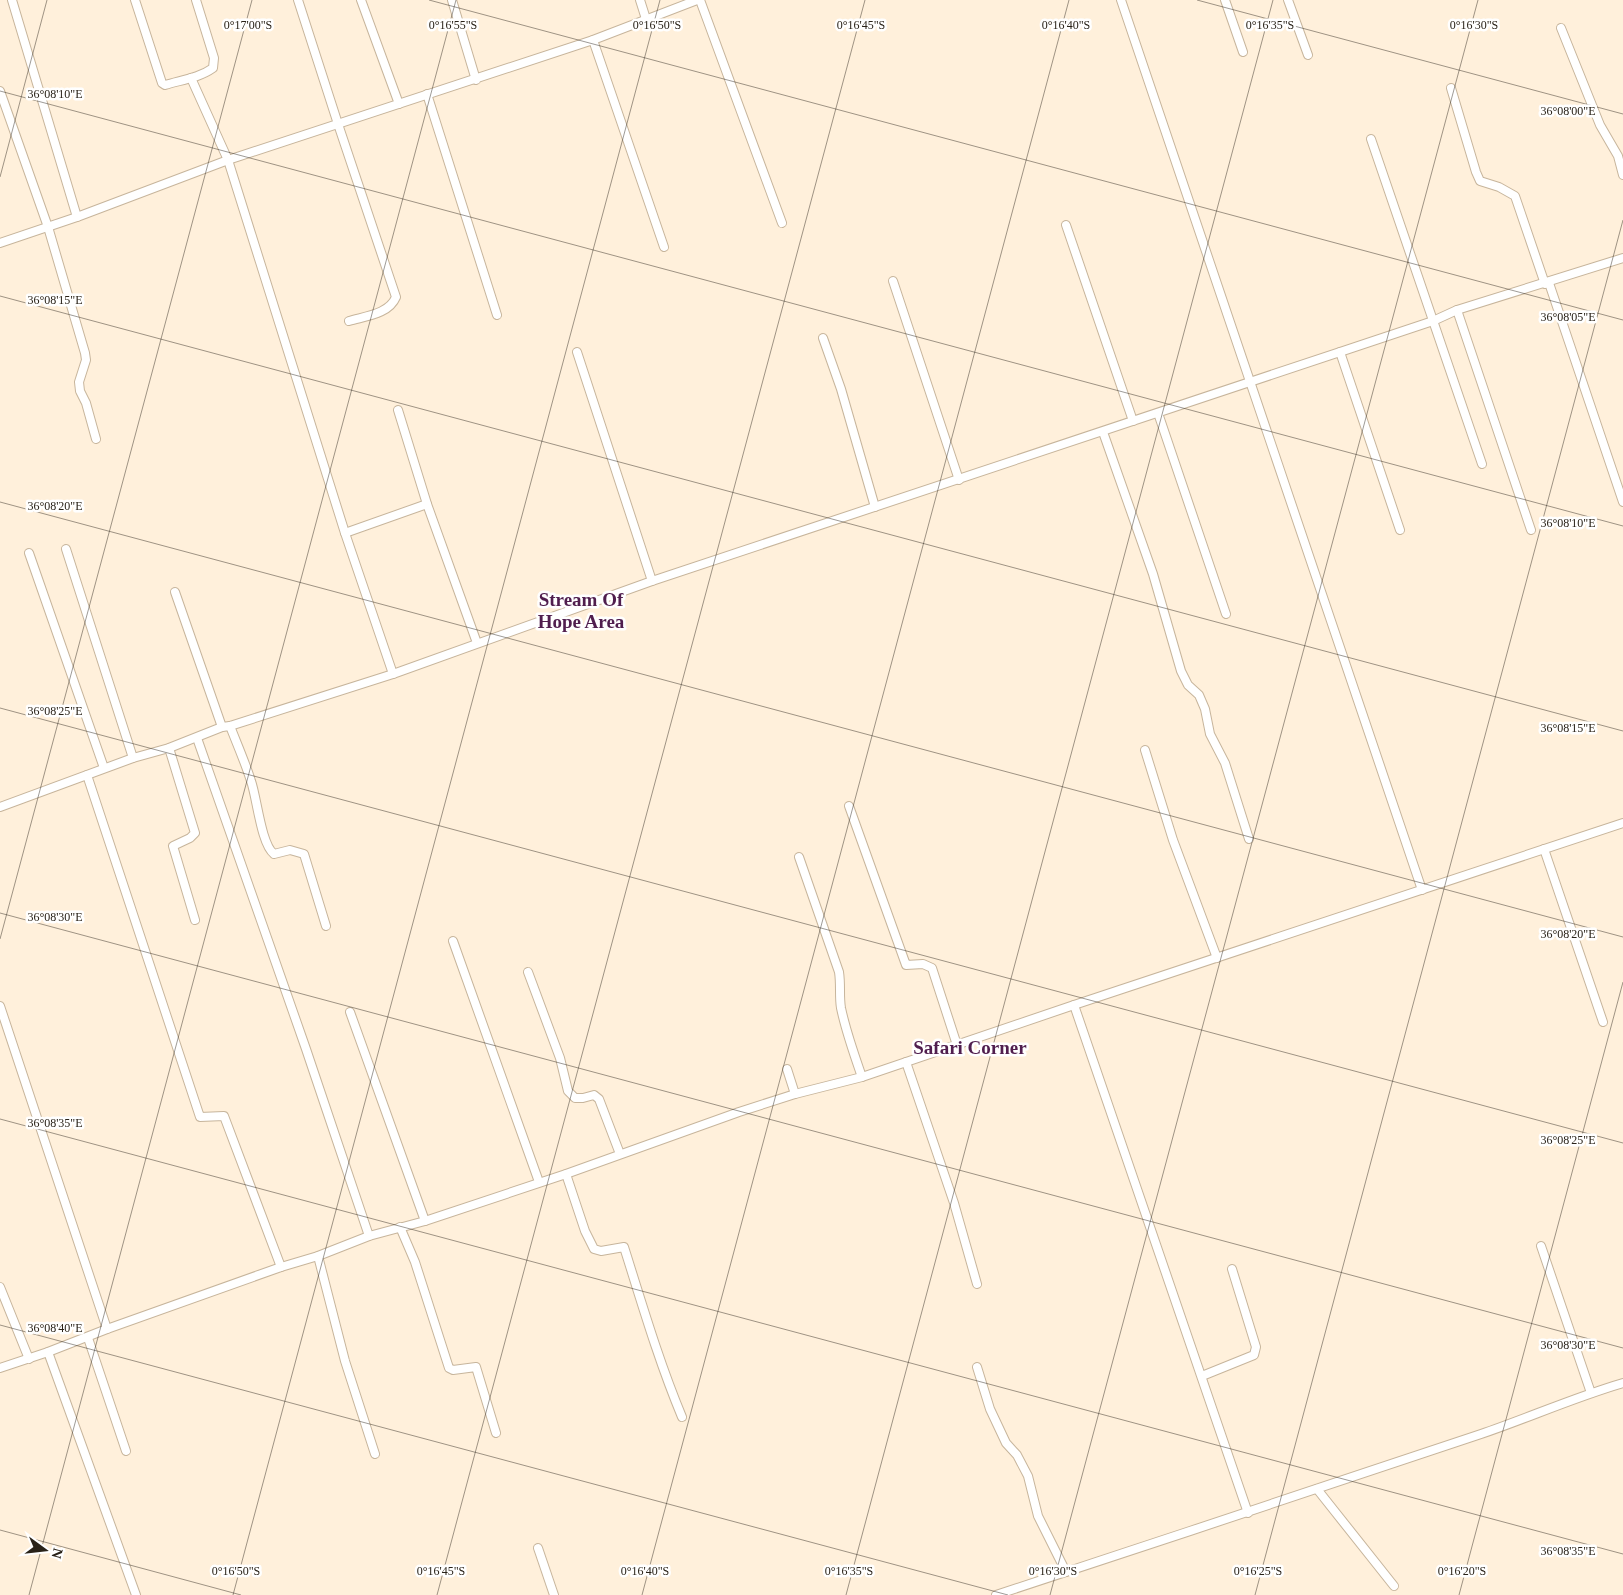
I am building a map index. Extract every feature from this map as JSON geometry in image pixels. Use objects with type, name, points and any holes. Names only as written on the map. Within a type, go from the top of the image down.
[{"type":"street","points":[[12,0],[78,217]]},
{"type":"street","points":[[136,0],[162,84],[165,85],[208,72],[213,68],[214,63],[196,0]]},
{"type":"street","points":[[298,0],[396,297],[394,304],[388,309],[349,321]]},
{"type":"street","points":[[360,0],[399,104]]},
{"type":"street","points":[[452,0],[476,80]]},
{"type":"street","points":[[640,0],[646,19]]},
{"type":"street","points":[[0,244],[78,217],[228,160],[476,80],[593,40],[698,0],[782,223]]},
{"type":"street","points":[[1121,0],[1422,890]]},
{"type":"street","points":[[1225,0],[1243,52]]},
{"type":"street","points":[[1288,0],[1308,55]]},
{"type":"street","points":[[1561,28],[1600,125],[1618,156],[1623,175]]},
{"type":"street","points":[[593,40],[664,247]]},
{"type":"street","points":[[191,78],[228,160],[345,533],[393,674]]},
{"type":"street","points":[[1451,88],[1480,181],[1499,187],[1515,196],[1623,502]]},
{"type":"street","points":[[0,91],[48,227],[85,353],[86,360],[79,382],[80,391],[86,403],[96,438]]},
{"type":"street","points":[[428,94],[498,315]]},
{"type":"street","points":[[1371,139],[1482,464]]},
{"type":"street","points":[[1066,225],[1133,421]]},
{"type":"street","points":[[0,807],[132,758],[169,748],[226,727],[393,674],[652,581],[1433,321],[1457,310],[1623,258]]},
{"type":"street","points":[[893,281],[959,480]]},
{"type":"street","points":[[1457,310],[1530,530]]},
{"type":"street","points":[[823,338],[841,389],[875,507]]},
{"type":"street","points":[[578,352],[652,581]]},
{"type":"street","points":[[1340,352],[1400,530]]},
{"type":"street","points":[[398,410],[427,504],[477,643]]},
{"type":"street","points":[[1158,413],[1226,614]]},
{"type":"street","points":[[1103,432],[1153,574],[1182,671],[1188,684],[1199,695],[1205,709],[1210,734],[1225,763],[1249,840]]},
{"type":"street","points":[[345,533],[427,504]]},
{"type":"street","points":[[66,549],[132,758]]},
{"type":"street","points":[[29,553],[104,768]]},
{"type":"street","points":[[174,592],[226,727],[252,782],[266,842],[274,854],[290,850],[304,854],[326,926]]},
{"type":"street","points":[[197,738],[369,1236]]},
{"type":"street","points":[[169,748],[195,833],[194,836],[173,846],[195,920]]},
{"type":"street","points":[[1145,750],[1173,840],[1217,958]]},
{"type":"street","points":[[87,775],[200,1117],[224,1116],[281,1267]]},
{"type":"street","points":[[849,806],[906,965],[924,964],[932,968],[957,1045]]},
{"type":"street","points":[[0,1368],[88,1338],[108,1329],[281,1267],[318,1256],[369,1236],[425,1221],[795,1094],[862,1077],[1623,823]]},
{"type":"street","points":[[1544,849],[1603,1022]]},
{"type":"street","points":[[799,856],[839,972],[841,989],[839,995],[845,1025],[862,1077]]},
{"type":"street","points":[[453,941],[539,1182]]},
{"type":"street","points":[[528,972],[560,1058],[568,1091],[575,1098],[594,1095],[599,1099],[620,1154]]},
{"type":"street","points":[[1074,1005],[1248,1512]]},
{"type":"street","points":[[0,1006],[108,1329]]},
{"type":"street","points":[[350,1012],[425,1221]]},
{"type":"street","points":[[906,1062],[957,1212],[977,1284]]},
{"type":"street","points":[[787,1069],[795,1094]]},
{"type":"street","points":[[566,1174],[585,1231],[594,1249],[601,1251],[624,1247],[670,1389],[682,1417]]},
{"type":"street","points":[[400,1227],[415,1262],[449,1368],[453,1370],[476,1367],[496,1432]]},
{"type":"street","points":[[1541,1246],[1591,1392]]},
{"type":"street","points":[[318,1256],[345,1361],[375,1454]]},
{"type":"street","points":[[1202,1376],[1254,1355],[1256,1347],[1232,1269]]},
{"type":"street","points":[[0,1287],[29,1359]]},
{"type":"street","points":[[88,1338],[126,1451]]},
{"type":"street","points":[[48,1352],[136,1595]]},
{"type":"street","points":[[977,1367],[990,1408],[1006,1443],[1016,1455],[1028,1476],[1038,1516],[1066,1572]]},
{"type":"street","points":[[996,1595],[1318,1489],[1483,1433],[1591,1392],[1623,1383]]},
{"type":"street","points":[[1318,1489],[1394,1586]]},
{"type":"street","points":[[538,1548],[554,1595]]},
{"type":"district","name":"Stream Of Hope Area","points":[[581,610]]},
{"type":"district","name":"Safari Corner","points":[[970,1047]]}]
